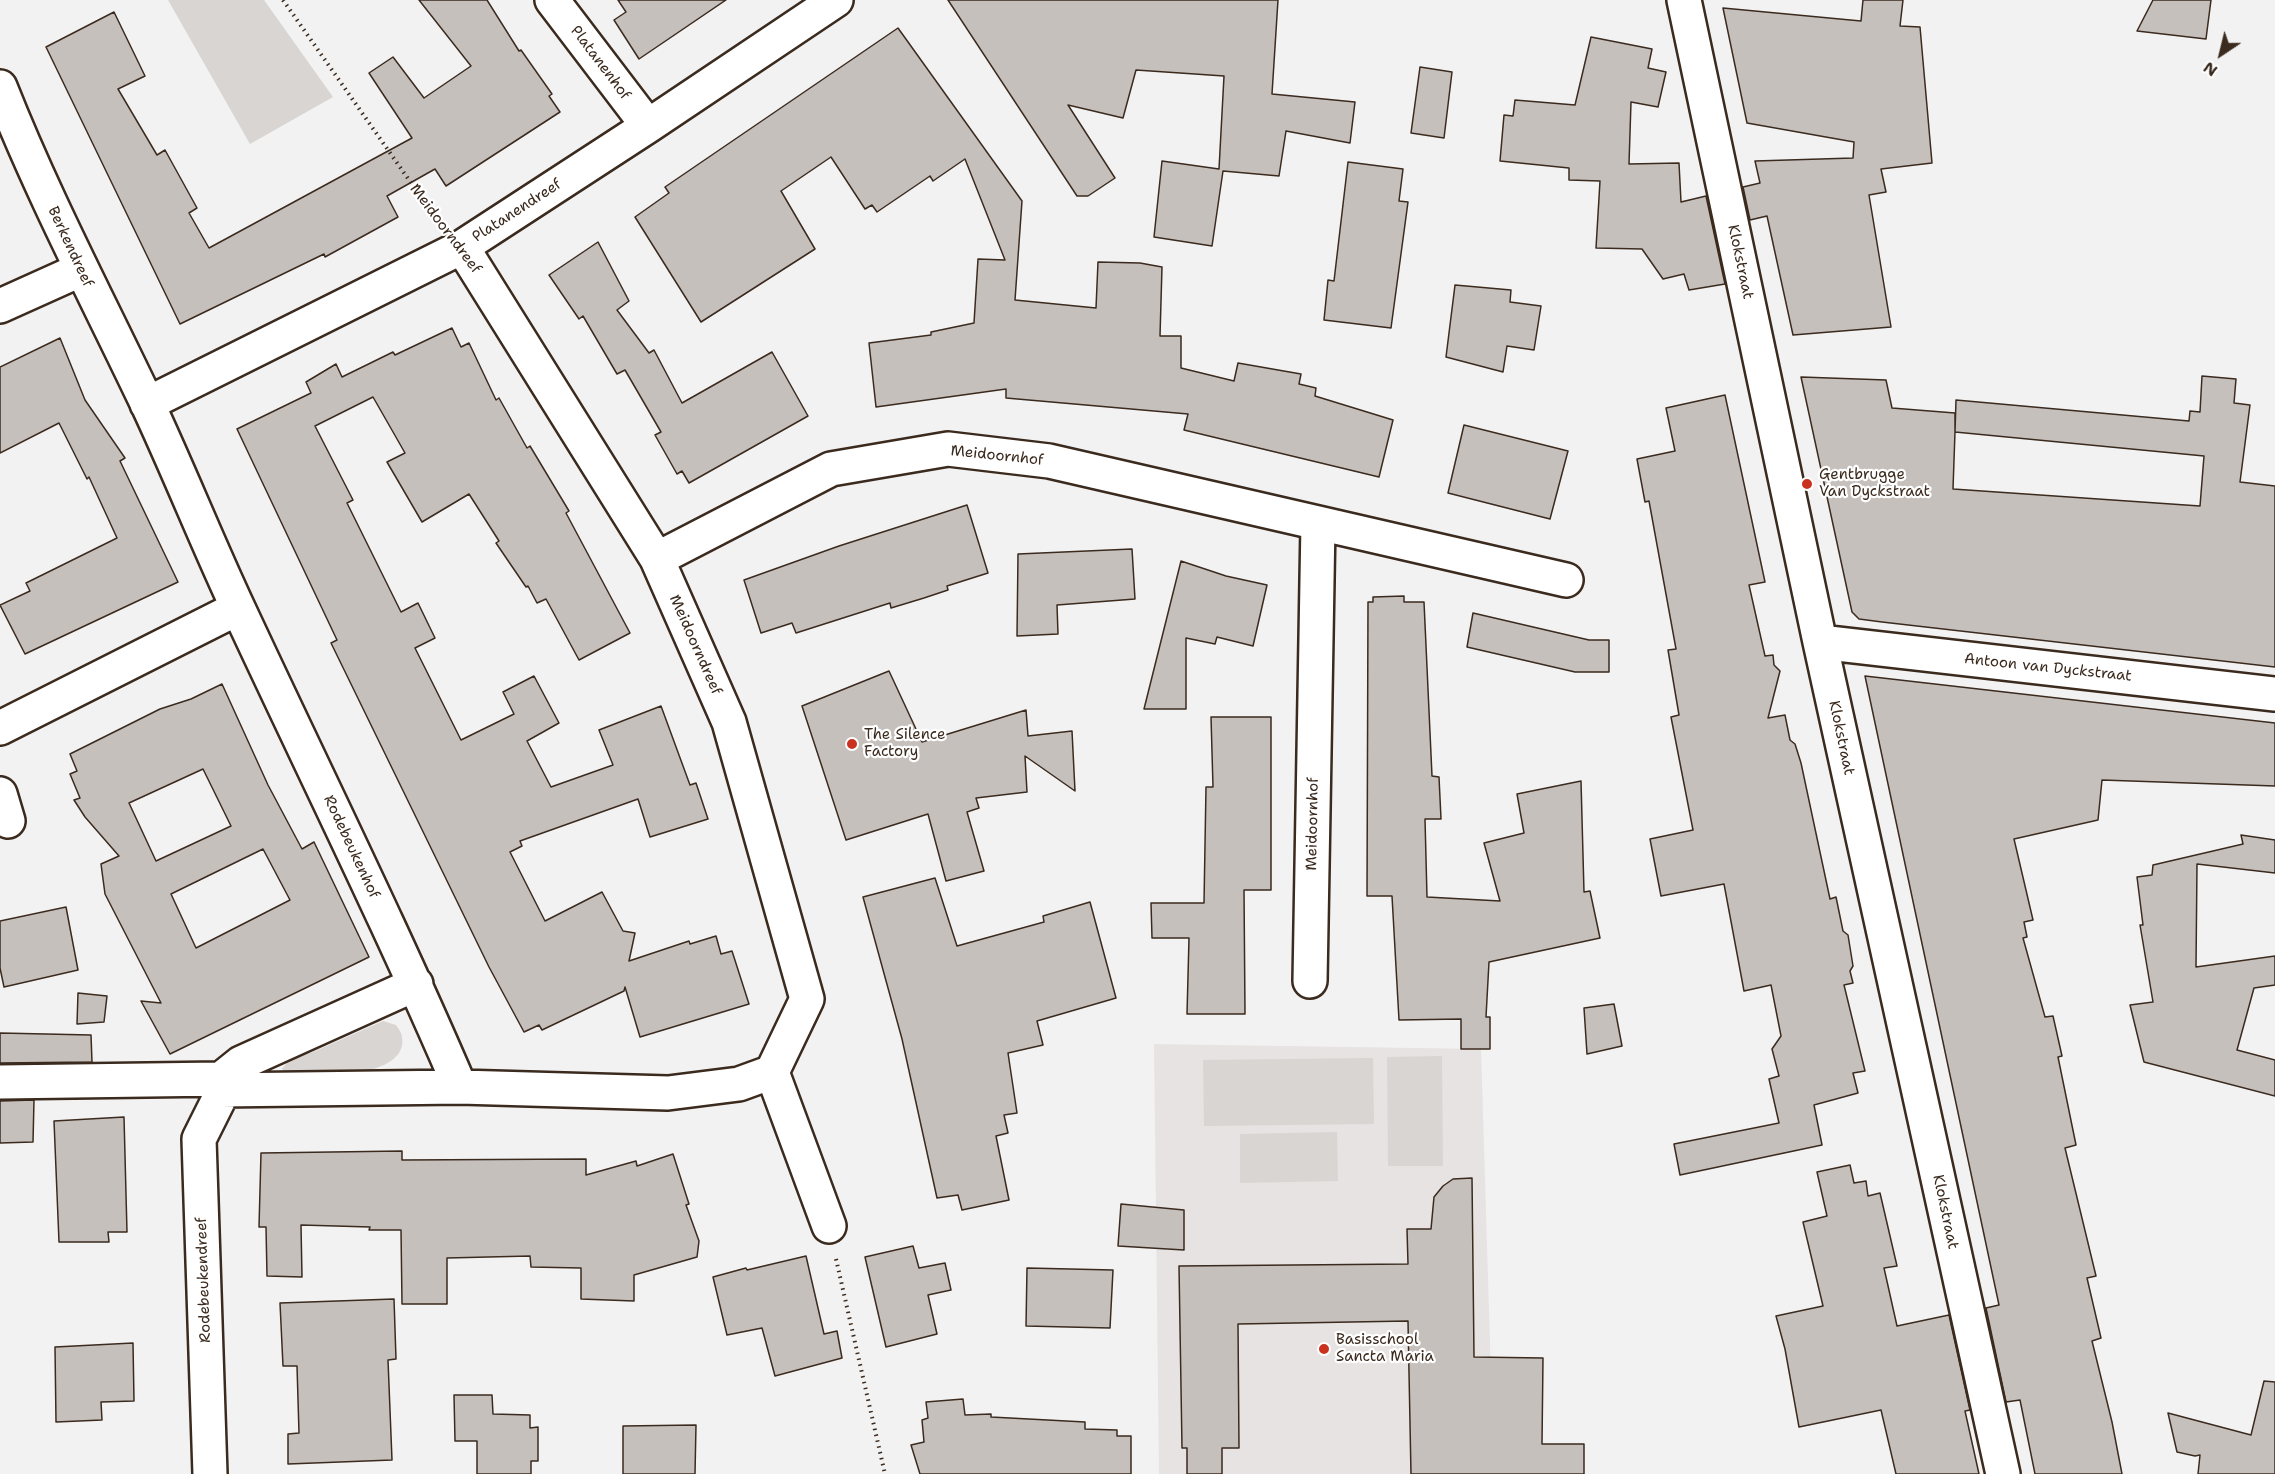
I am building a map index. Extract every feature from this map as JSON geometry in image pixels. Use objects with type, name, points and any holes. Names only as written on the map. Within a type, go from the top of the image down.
[{"type":"street","name":"Platanenhof","points":[[552,0],[648,126]]},
{"type":"street","name":"Platanendreef","points":[[147,404],[462,247],[836,0]]},
{"type":"street","name":"Klokstraat","points":[[1684,0],[1820,642],[2003,1474]]},
{"type":"street","name":"Berkendreef","points":[[0,87],[18,134],[80,270],[147,404]]},
{"type":"street","name":"Meidoorndreef","points":[[462,247],[657,559],[729,722],[807,999],[772,1072]]},
{"type":"street","points":[[0,306],[80,270]]},
{"type":"street","name":"Rodebeukenhof","points":[[147,404],[237,608],[416,984],[460,1087]]},
{"type":"street","name":"Meidoornhof","points":[[657,559],[831,469],[948,449],[1049,461],[1566,580]]},
{"type":"street","name":"Meidoornhof","points":[[1310,981],[1318,523]]},
{"type":"street","points":[[0,728],[237,608]]},
{"type":"street","name":"Antoon van Dyckstraat","points":[[1820,642],[2275,694]]},
{"type":"street","points":[[220,1084],[241,1063],[416,984]]},
{"type":"street","points":[[0,1082],[460,1087],[668,1093],[739,1084],[772,1072],[829,1226]]},
{"type":"street","name":"Rodebeukendreef","points":[[210,1474],[199,1139],[218,1101],[220,1084]]},
{"type":"path","name":"Meidoorndreef","points":[[283,0],[433,216],[462,247]]},
{"type":"path","points":[[829,1226],[885,1474]]},
{"type":"shaded area","points":[[168,0],[264,0],[333,97],[250,144]]},
{"type":"shaded area","points":[[383,1021],[396,1025],[402,1037],[400,1051],[391,1061],[376,1068],[338,1076],[289,1078],[282,1069],[289,1060],[313,1052]]},
{"type":"shaded area","name":"Basisschool Sancta Maria","points":[[1154,1044],[1481,1049],[1494,1474],[1159,1474]]},
{"type":"shaded area","points":[[1442,1056],[1443,1166],[1388,1166],[1387,1057]]},
{"type":"shaded area","points":[[1373,1058],[1374,1124],[1204,1126],[1203,1060]]},
{"type":"shaded area","points":[[1337,1132],[1338,1181],[1240,1183],[1240,1134]]},
{"type":"building","points":[[419,0],[487,0],[519,51],[521,50],[552,94],[549,96],[560,112],[446,186],[435,169],[387,196],[398,217],[325,257],[324,254],[180,324],[46,47],[114,12],[145,76],[118,89],[157,155],[165,150],[197,208],[189,213],[209,248],[412,138],[369,73],[393,57],[424,98],[471,66]]},
{"type":"building","points":[[618,0],[726,0],[639,59],[614,20],[626,12]]},
{"type":"building","points":[[948,0],[1278,0],[1272,94],[1355,102],[1350,143],[1286,131],[1279,176],[1223,171],[1212,246],[1154,237],[1162,161],[1219,169],[1224,76],[1136,70],[1123,118],[1068,105],[1115,178],[1088,196],[1077,196]]},
{"type":"building","points":[[1863,0],[1903,0],[1900,26],[1920,27],[1932,163],[1881,169],[1886,192],[1869,195],[1891,327],[1793,335],[1767,216],[1750,220],[1743,187],[1760,183],[1755,161],[1853,158],[1854,142],[1747,123],[1723,8],[1861,21]]},
{"type":"building","points":[[2153,0],[2211,0],[2206,39],[2137,31]]},
{"type":"building","points":[[898,28],[1022,201],[1015,300],[1096,308],[1098,262],[1140,263],[1162,267],[1160,336],[1181,336],[1181,368],[1234,381],[1238,363],[1301,374],[1299,384],[1316,388],[1315,396],[1393,420],[1379,477],[1184,430],[1188,414],[1006,398],[1006,389],[876,407],[869,343],[931,335],[931,332],[974,323],[978,259],[1005,260],[965,159],[933,181],[930,176],[877,212],[872,205],[865,209],[831,157],[781,191],[815,249],[701,322],[635,217],[669,193],[665,187]]},
{"type":"building","points":[[1591,37],[1652,49],[1648,68],[1666,72],[1658,107],[1631,102],[1629,164],[1679,163],[1681,202],[1706,196],[1725,284],[1689,290],[1684,274],[1663,279],[1642,249],[1596,248],[1600,181],[1569,180],[1569,168],[1500,161],[1504,115],[1513,116],[1515,100],[1575,105]]},
{"type":"building","points":[[1420,67],[1452,72],[1444,138],[1411,133]]},
{"type":"building","points":[[1348,162],[1403,169],[1399,201],[1408,202],[1391,328],[1324,320],[1328,280],[1334,281]]},
{"type":"building","points":[[598,242],[629,301],[617,310],[649,353],[654,350],[682,403],[772,352],[808,416],[689,483],[682,471],[677,474],[655,435],[661,432],[625,370],[617,374],[583,316],[579,319],[549,275]]},
{"type":"building","points":[[1455,285],[1511,290],[1510,302],[1541,306],[1534,350],[1507,346],[1503,372],[1446,357]]},
{"type":"building","points":[[452,328],[461,347],[469,343],[496,400],[499,398],[527,448],[530,446],[569,511],[566,513],[630,633],[579,660],[546,599],[537,603],[528,586],[526,587],[496,543],[499,541],[469,494],[422,522],[387,462],[405,453],[373,397],[315,426],[353,500],[347,503],[401,612],[418,603],[435,638],[415,648],[461,740],[514,714],[503,692],[534,676],[559,723],[527,741],[551,787],[613,765],[599,730],[661,706],[690,785],[696,783],[708,819],[650,837],[638,799],[520,841],[522,846],[510,852],[545,921],[602,892],[623,931],[635,933],[629,961],[689,941],[690,944],[716,936],[721,954],[732,951],[749,1004],[640,1037],[625,987],[624,991],[542,1030],[539,1025],[524,1032],[489,967],[331,643],[337,640],[237,429],[311,393],[306,382],[336,364],[342,377],[393,352],[395,355]]},
{"type":"building","points":[[60,338],[85,400],[125,458],[120,461],[178,582],[25,654],[0,605],[30,591],[26,583],[117,538],[89,477],[87,479],[59,423],[0,453],[0,367]]},
{"type":"building","points":[[2202,376],[2236,379],[2234,403],[2250,405],[2240,482],[2275,486],[2275,667],[1882,622],[1859,619],[1852,612],[1801,377],[1886,380],[1892,408],[1955,413],[1955,432],[1956,400],[2189,421],[2190,411],[2200,412]],"holes":[[[1955,432],[2204,456],[2200,506],[1953,489]]]},
{"type":"building","points":[[1725,395],[1765,582],[1749,585],[1765,656],[1773,655],[1774,665],[1780,671],[1768,718],[1785,715],[1790,740],[1795,744],[1801,763],[1830,899],[1836,897],[1843,931],[1848,935],[1853,983],[1844,985],[1865,1071],[1853,1073],[1858,1093],[1814,1105],[1822,1145],[1680,1175],[1674,1144],[1779,1123],[1769,1079],[1779,1076],[1772,1049],[1781,1036],[1771,985],[1744,991],[1724,884],[1661,896],[1650,839],[1693,830],[1671,717],[1679,715],[1668,650],[1676,649],[1649,501],[1645,502],[1637,459],[1675,451],[1666,408]]},
{"type":"building","points":[[1464,425],[1568,451],[1550,519],[1448,493]]},
{"type":"building","points":[[967,505],[988,573],[947,586],[948,590],[891,608],[890,603],[796,633],[792,623],[761,633],[744,580],[839,546]]},
{"type":"building","points":[[1132,549],[1135,599],[1057,605],[1058,634],[1017,636],[1018,554]]},
{"type":"building","points":[[1181,561],[1226,576],[1267,585],[1253,646],[1217,637],[1215,644],[1186,638],[1186,709],[1144,709]]},
{"type":"building","points":[[1404,596],[1404,602],[1424,602],[1432,776],[1439,777],[1441,819],[1425,819],[1427,897],[1500,901],[1484,843],[1524,833],[1517,794],[1581,781],[1584,892],[1590,891],[1600,938],[1489,962],[1486,1017],[1490,1017],[1490,1049],[1461,1049],[1461,1019],[1399,1020],[1392,896],[1367,896],[1368,602],[1373,602],[1373,597]]},
{"type":"building","points":[[1473,613],[1589,640],[1609,640],[1609,672],[1575,672],[1467,647]]},
{"type":"building","points":[[889,671],[922,742],[1026,710],[1028,736],[1072,731],[1075,791],[1025,756],[1027,792],[976,798],[979,808],[967,812],[984,871],[946,881],[928,814],[846,840],[802,706]]},
{"type":"building","points":[[1865,676],[2275,723],[2275,786],[2102,780],[2098,820],[2014,839],[2033,920],[2024,922],[2027,937],[2023,938],[2045,1017],[2053,1016],[2062,1056],[2058,1057],[2076,1145],[2065,1148],[2096,1276],[2087,1278],[2101,1338],[2092,1341],[2122,1474],[2035,1474],[2020,1400],[2006,1402],[1986,1308],[1999,1305]]},
{"type":"building","points":[[222,684],[268,785],[302,849],[314,842],[369,957],[170,1054],[141,1001],[161,1003],[105,894],[101,864],[119,856],[85,817],[74,800],[80,798],[70,774],[77,771],[70,754],[160,709],[191,699]],"holes":[[[203,769],[231,826],[156,861],[129,803]],[[263,849],[290,900],[196,948],[171,894]]]},
{"type":"building","points":[[1211,717],[1271,717],[1271,890],[1244,890],[1245,1014],[1187,1014],[1189,938],[1152,938],[1151,903],[1204,903],[1206,787],[1213,787]]},
{"type":"building","points":[[2241,835],[2275,840],[2275,873],[2197,864],[2196,967],[2275,956],[2275,985],[2254,988],[2237,1050],[2275,1060],[2275,1096],[2144,1062],[2130,1005],[2153,1002],[2140,925],[2143,925],[2137,877],[2152,875],[2153,865],[2243,844]]},
{"type":"building","points":[[935,878],[957,946],[1044,922],[1043,916],[1090,902],[1116,998],[1037,1021],[1043,1045],[1008,1053],[1017,1113],[1004,1115],[1008,1133],[996,1136],[1009,1200],[962,1210],[958,1195],[937,1198],[902,1039],[863,897]]},
{"type":"building","points":[[66,907],[78,970],[4,987],[0,968],[0,921]]},
{"type":"building","points":[[78,993],[107,996],[104,1022],[77,1024]]},
{"type":"building","points":[[1614,1004],[1622,1046],[1587,1054],[1584,1008]]},
{"type":"building","points":[[0,1033],[91,1035],[92,1062],[0,1063]]},
{"type":"building","points":[[34,1100],[33,1142],[0,1143],[0,1101]]},
{"type":"building","points":[[124,1117],[127,1232],[108,1232],[109,1242],[59,1242],[54,1121]]},
{"type":"building","points":[[402,1151],[402,1160],[586,1159],[586,1175],[636,1161],[637,1166],[673,1154],[689,1204],[686,1205],[699,1241],[697,1257],[634,1275],[634,1301],[581,1299],[581,1268],[531,1267],[530,1256],[447,1258],[447,1304],[402,1304],[401,1230],[301,1225],[302,1277],[267,1276],[266,1227],[259,1227],[261,1153]]},
{"type":"building","points":[[1850,1165],[1854,1183],[1866,1181],[1868,1196],[1880,1193],[1897,1266],[1884,1268],[1897,1326],[1949,1315],[1970,1410],[1965,1411],[1979,1474],[1896,1474],[1881,1410],[1799,1427],[1785,1349],[1776,1316],[1823,1306],[1803,1222],[1827,1216],[1817,1172]]},
{"type":"building","points":[[1472,1178],[1474,1357],[1543,1358],[1542,1444],[1584,1444],[1584,1474],[1411,1474],[1408,1321],[1238,1324],[1239,1448],[1222,1448],[1222,1474],[1187,1474],[1187,1448],[1182,1448],[1179,1266],[1408,1264],[1407,1229],[1431,1229],[1434,1197],[1453,1179]]},
{"type":"building","points":[[1121,1204],[1184,1210],[1184,1250],[1118,1246]]},
{"type":"building","points":[[913,1246],[919,1268],[945,1263],[951,1290],[928,1295],[937,1334],[886,1347],[865,1257]]},
{"type":"building","points":[[806,1256],[824,1334],[837,1331],[842,1358],[775,1376],[762,1328],[727,1335],[713,1277]]},
{"type":"building","points":[[1027,1268],[1113,1270],[1110,1328],[1026,1326]]},
{"type":"building","points":[[394,1299],[396,1359],[388,1360],[392,1460],[288,1464],[288,1434],[299,1433],[297,1366],[283,1366],[280,1303]]},
{"type":"building","points":[[133,1343],[134,1401],[101,1402],[102,1420],[56,1422],[55,1347]]},
{"type":"building","points":[[2264,1381],[2275,1382],[2275,1474],[2198,1474],[2200,1455],[2177,1452],[2168,1413],[2251,1435]]},
{"type":"building","points":[[454,1395],[492,1395],[493,1414],[530,1415],[530,1428],[538,1427],[538,1461],[531,1461],[531,1474],[477,1474],[477,1441],[455,1441]]},
{"type":"building","points":[[963,1399],[965,1415],[991,1414],[991,1417],[1085,1422],[1085,1429],[1117,1430],[1117,1436],[1131,1436],[1131,1474],[920,1474],[911,1445],[924,1442],[922,1420],[928,1418],[926,1402]]},
{"type":"building","points":[[696,1425],[695,1474],[623,1474],[623,1426]]},
{"type":"place","name":"Gentbrugge Van Dyckstraat","points":[[1807,484]]},
{"type":"place","name":"The Silence Factory","points":[[852,744]]},
{"type":"place","name":"Basisschool Sancta Maria","points":[[1324,1349]]}]
